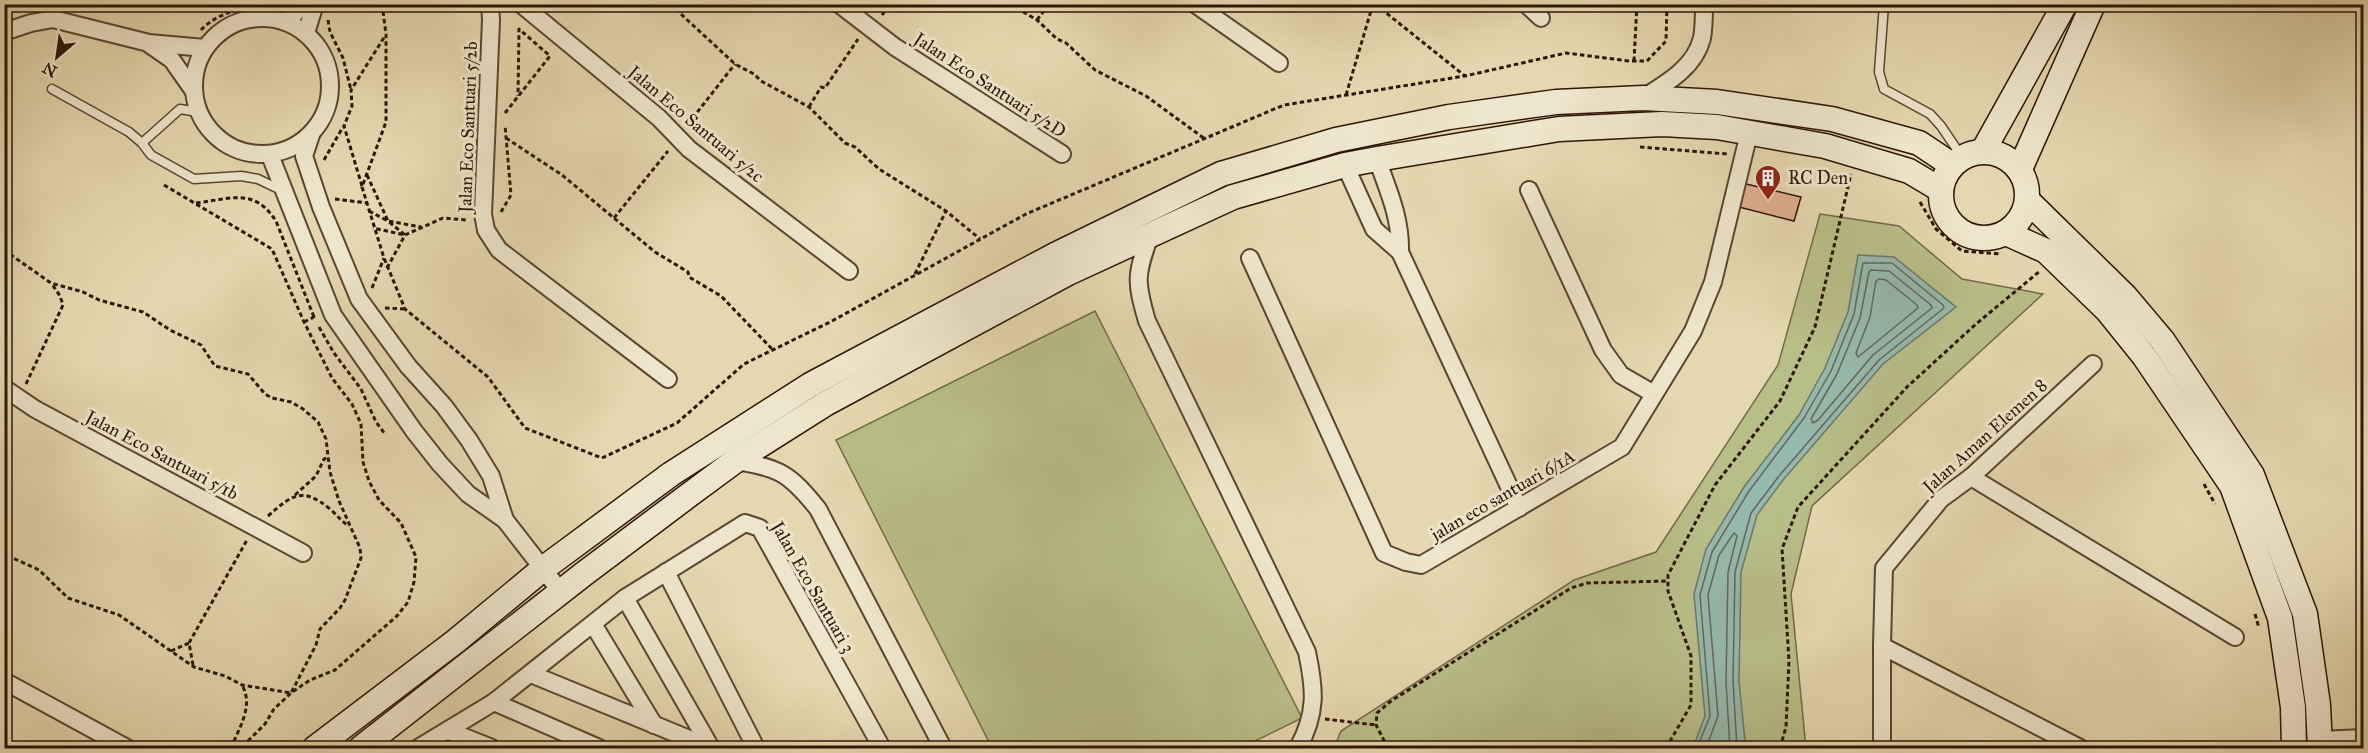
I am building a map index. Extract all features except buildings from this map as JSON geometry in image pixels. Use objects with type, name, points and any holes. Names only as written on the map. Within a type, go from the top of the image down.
[{"type":"street","points":[[286,22],[304,4]]},
{"type":"street","points":[[306,33],[315,4]]},
{"type":"street","name":"Jalan Eco Santuari 5/2b","points":[[490,4],[483,214],[486,230],[499,250],[668,379]]},
{"type":"street","name":"Jalan Eco Santuari 5/2c","points":[[521,4],[659,118],[689,149],[849,271]]},
{"type":"street","name":"Jalan Eco Santuari 5/2D","points":[[839,4],[895,47],[1062,154]]},
{"type":"street","points":[[1195,4],[1279,63]]},
{"type":"street","points":[[1526,4],[1541,18]]},
{"type":"street","points":[[1643,98],[1672,80],[1694,58],[1702,38],[1704,4]]},
{"type":"street","points":[[2065,4],[1966,158],[1944,177],[1941,203],[1946,216],[1960,230],[1979,238],[1993,237],[2004,243],[2046,251],[2107,310],[2144,356],[2232,486],[2280,618],[2293,707],[2294,748]]},
{"type":"street","points":[[2020,169],[2093,4]]},
{"type":"street","points":[[4,32],[53,19],[148,43],[201,41],[240,21],[263,17],[286,22],[306,33],[321,51],[330,72],[331,95],[324,117],[311,135],[304,156],[321,207],[359,299],[408,366],[444,406],[469,440],[491,476],[505,520]]},
{"type":"street","points":[[201,41],[195,68],[194,90],[198,112],[210,131],[227,145],[248,153],[270,155],[292,148],[311,135]]},
{"type":"street","points":[[148,43],[172,60],[194,90]]},
{"type":"street","points":[[315,748],[456,641],[544,568],[671,474],[810,385],[1055,255],[1221,174],[1336,140],[1449,117],[1556,102],[1643,98],[1717,102],[1832,119],[1966,158],[1997,153],[2009,159],[2020,169],[2025,178],[2028,201],[2024,214],[2004,243]]},
{"type":"street","points":[[361,748],[561,592],[735,461],[825,404],[1068,273],[1233,197],[1345,165],[1377,159],[1559,129],[1662,124],[1717,128],[1746,144],[1826,146],[1910,171],[1941,189]]},
{"type":"street","name":"jalan eco santuari 6/1A","points":[[1250,258],[1384,553],[1421,565],[1622,447],[1693,330],[1714,280],[1746,144]]},
{"type":"street","points":[[270,155],[333,315],[440,465],[468,494],[505,520],[561,592]]},
{"type":"street","points":[[1377,159],[1397,214],[1401,234],[1400,252]]},
{"type":"street","points":[[1345,165],[1374,229],[1400,252],[1519,508]]},
{"type":"street","points":[[1529,190],[1604,350],[1621,375],[1654,394]]},
{"type":"street","points":[[2028,201],[2125,296],[2163,341],[2252,475],[2305,614],[2318,705],[2320,744],[2364,738]]},
{"type":"street","points":[[1150,235],[1138,269],[1138,291],[1147,321],[1307,652],[1315,699],[1310,726],[1298,748]]},
{"type":"street","name":"Jalan Aman Elemen 8","points":[[1882,748],[1884,568],[1941,499],[1971,477],[2093,364]]},
{"type":"street","name":"Jalan Eco Santuari 5/1b","points":[[11,393],[35,410],[303,553]]},
{"type":"street","points":[[735,461],[760,465],[782,472],[802,489],[818,508],[944,748]]},
{"type":"street","points":[[1971,477],[2235,637]]},
{"type":"street","name":"Jalan Eco Santuari 3","points":[[418,748],[494,702],[625,598],[745,523],[760,528],[882,748]]},
{"type":"street","points":[[666,572],[756,748]]},
{"type":"street","points":[[625,598],[711,748]]},
{"type":"street","points":[[593,624],[654,725]]},
{"type":"street","points":[[1882,646],[2080,748]]},
{"type":"street","points":[[531,674],[711,748]]},
{"type":"street","points":[[4,681],[127,748]]},
{"type":"street","points":[[494,702],[599,748]]},
{"type":"street","points":[[449,731],[492,748]]},
{"type":"lane","points":[[1884,4],[1879,72],[1884,89],[1930,114],[1966,158]]},
{"type":"lane","points":[[52,89],[129,132],[142,143],[150,155],[195,179],[241,176],[258,179],[283,191]]},
{"type":"lane","points":[[142,143],[180,109],[198,112]]},
{"type":"path","points":[[201,41],[216,17],[252,6],[285,4]]},
{"type":"path","points":[[362,187],[386,122],[386,34],[382,4]]},
{"type":"path","points":[[670,4],[735,64],[809,107],[845,143],[855,147],[879,169],[946,211],[980,239]]},
{"type":"path","points":[[809,107],[821,87],[825,88],[855,42],[868,27],[878,20],[890,4]]},
{"type":"path","points":[[1010,4],[1037,20],[1095,70],[1146,96],[1205,139]]},
{"type":"path","points":[[1037,20],[1048,4]]},
{"type":"path","points":[[1346,95],[1374,4],[1465,76]]},
{"type":"path","points":[[1634,61],[1637,4]]},
{"type":"path","points":[[344,126],[373,228],[405,309],[488,377],[525,428],[602,458],[678,423],[744,364],[832,321],[1026,214],[1284,105],[1465,76],[1566,53],[1647,61],[1666,40],[1667,4]]},
{"type":"path","points":[[323,166],[324,159],[344,126],[352,106],[351,90],[343,58],[330,32],[328,21],[331,13]]},
{"type":"path","points":[[351,90],[386,34]]},
{"type":"path","points":[[506,138],[562,175],[655,252],[688,272],[689,277],[721,296],[773,350]]},
{"type":"path","points":[[1631,146],[1746,144]]},
{"type":"path","points":[[1666,748],[1690,705],[1691,656],[1668,591],[1668,575],[1715,485],[1780,401],[1815,327],[1853,170]]},
{"type":"path","points":[[367,175],[388,221]]},
{"type":"path","points":[[164,185],[272,249],[332,378],[352,404],[361,424],[363,462],[369,481],[379,500],[401,523],[411,541],[416,557],[414,582],[408,602],[397,616],[335,670],[310,680],[291,693],[274,709],[265,724],[242,748]]},
{"type":"path","points":[[195,203],[241,198],[255,200],[267,207],[276,221],[314,317],[334,353],[362,389],[376,422],[385,434]]},
{"type":"path","points":[[1919,201],[1936,229],[1962,251],[2004,243]]},
{"type":"path","points":[[369,211],[388,221],[405,235],[373,228]]},
{"type":"path","points":[[914,276],[946,211]]},
{"type":"path","points":[[388,221],[423,227]]},
{"type":"path","points":[[371,292],[384,258]]},
{"type":"path","points":[[1780,748],[1786,727],[1789,661],[1782,549],[1798,507],[1907,387],[1976,324],[2040,271],[2032,263]]},
{"type":"path","points":[[4,416],[11,393],[20,394],[60,315],[63,305],[51,283]]},
{"type":"path","points":[[382,308],[405,309]]},
{"type":"path","points":[[304,322],[314,317]]},
{"type":"path","points":[[265,519],[316,476],[324,459],[327,458]]},
{"type":"path","points":[[2201,480],[2218,509]]},
{"type":"path","points":[[295,495],[308,495],[330,509],[342,522],[350,526]]},
{"type":"path","points":[[170,652],[189,643],[249,538]]},
{"type":"path","points":[[1388,748],[1376,725],[1377,713],[1391,701],[1571,588],[1587,583],[1667,580]]},
{"type":"path","points":[[2252,604],[2260,637]]},
{"type":"path","points":[[189,643],[194,667]]},
{"type":"path","points":[[231,748],[247,707],[247,694],[242,685]]},
{"type":"path","points":[[1311,717],[1376,725]]},
{"type":"green space","points":[[1820,214],[1899,226],[1962,279],[2043,294],[1812,506],[1791,594],[1806,748],[1334,748],[1341,731],[1574,580],[1656,552],[1778,365]]},
{"type":"green space","points":[[1095,311],[1302,718],[1241,748],[992,748],[836,440]]},
{"type":"water","points":[[1858,255],[1894,257],[1956,307],[1883,364],[1783,480],[1757,515],[1741,572],[1739,681],[1745,741],[1743,748],[1690,748],[1696,740],[1705,716],[1694,594],[1706,549],[1744,487],[1799,415],[1825,368],[1848,312]]},
{"type":"place","name":"RC Den","points":[[1768,201]]}]
